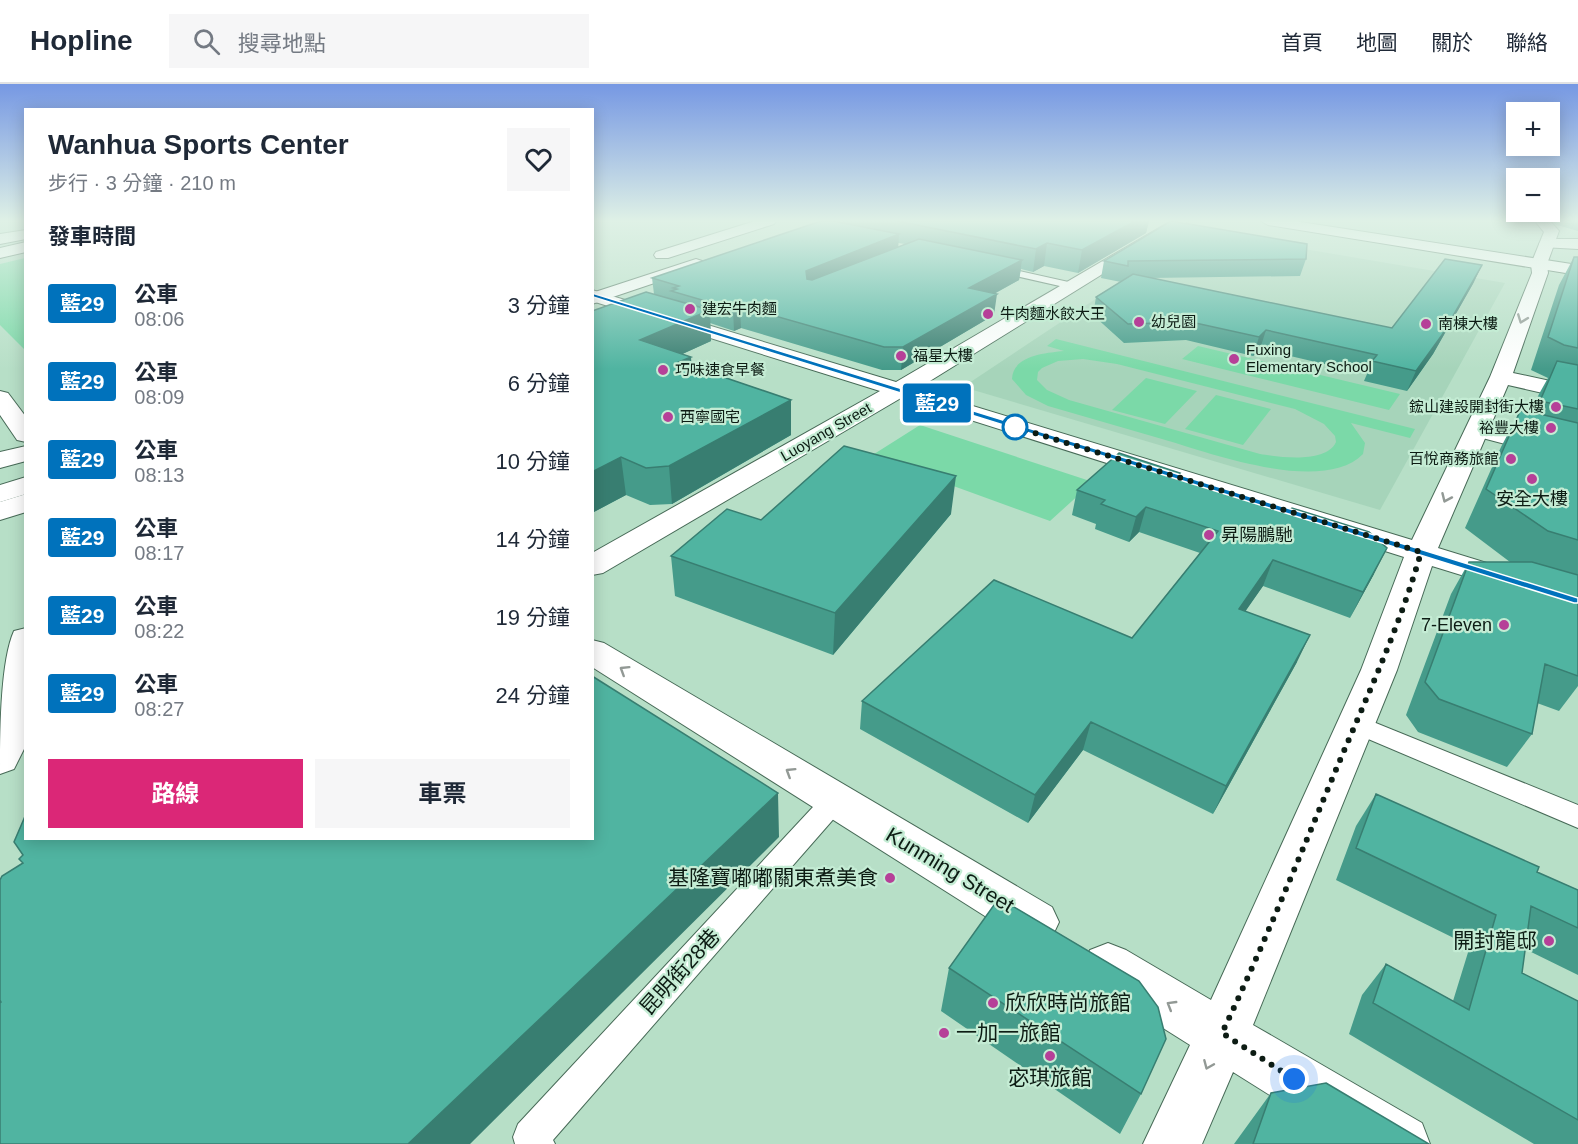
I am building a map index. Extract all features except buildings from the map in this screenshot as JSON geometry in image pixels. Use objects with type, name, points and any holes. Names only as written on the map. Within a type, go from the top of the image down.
[{"type":"main road","points":[[594,298],[675,270]]},
{"type":"main road","name":"Luoyang Street","points":[[594,565],[899,390],[1099,270]]},
{"type":"main road","points":[[1172,1144],[1250,974],[1356,724],[1421,552],[1501,377],[1540,270]]},
{"type":"main road","points":[[594,298],[899,390],[1578,601]]},
{"type":"main road","points":[[1501,377],[1578,394]]},
{"type":"main road","points":[[0,398],[24,432]]},
{"type":"main road","points":[[0,460],[24,454]]},
{"type":"main road","points":[[0,474],[24,467]]},
{"type":"main road","points":[[0,494],[24,486]]},
{"type":"main road","points":[[0,512],[24,503]]},
{"type":"main road","points":[[0,759],[10,736],[24,651]]},
{"type":"main road","name":"Kunming Street","points":[[594,652],[1401,1144]]},
{"type":"lane","points":[[1000,270],[1073,286]]},
{"type":"lane","points":[[1476,432],[1578,458]]},
{"type":"lane","points":[[594,574],[784,464],[821,435]]},
{"type":"lane","points":[[1356,724],[1578,817]]},
{"type":"lane","name":"昆明街28巷","points":[[536,1144],[531,1137],[835,800]]},
{"type":"shaded area","name":"Fuxing Elementary School","points":[[1139,270],[1431,270],[1505,283],[1380,510],[963,387]]},
{"type":"green space","points":[[0,270],[24,270],[24,349],[0,325]]},
{"type":"green space","points":[[1056,339],[1415,429],[1410,438],[1351,423],[1365,443],[1363,454],[1345,466],[1321,471],[1294,471],[1236,461],[1048,406],[1026,395],[1012,379],[1014,371],[1024,360],[1064,351],[1047,346]],"holes":[[[1083,359],[1117,364],[1295,409],[1324,424],[1335,436],[1336,442],[1323,454],[1313,456],[1290,457],[1260,454],[1069,400],[1047,390],[1037,380],[1038,372],[1042,368],[1058,361]]]},
{"type":"green space","points":[[1198,346],[1400,394],[1389,410],[1182,359]]},
{"type":"green space","points":[[1146,378],[1197,391],[1165,424],[1112,410]]},
{"type":"green space","points":[[1216,395],[1271,409],[1243,445],[1185,429]]},
{"type":"green space","points":[[920,425],[1093,482],[1050,521],[871,456]]},
{"type":"bus line","name":"藍29","points":[[594,296],[1578,601]]},
{"type":"place","name":"建宏牛肉麵","points":[[690,309]]},
{"type":"place","name":"牛肉麵水餃大王","points":[[988,314]]},
{"type":"place","name":"幼兒園","points":[[1139,322]]},
{"type":"place","name":"南棟大樓","points":[[1426,324]]},
{"type":"place","name":"福星大樓","points":[[901,356]]},
{"type":"place","name":"Fuxing Elementary School","points":[[1234,359]]},
{"type":"place","name":"巧味速食早餐","points":[[663,370]]},
{"type":"place","name":"鋐山建設開封街大樓","points":[[1556,407]]},
{"type":"place","name":"西寧國宅","points":[[668,417]]},
{"type":"place","name":"裕豐大樓","points":[[1551,428]]},
{"type":"place","name":"百悅商務旅館","points":[[1511,459]]},
{"type":"place","name":"安全大樓","points":[[1532,479]]},
{"type":"place","name":"昇陽鵬馳","points":[[1209,535]]},
{"type":"place","name":"7-Eleven","points":[[1504,625]]},
{"type":"place","name":"基隆寶嘟嘟關東煮美食","points":[[890,878]]},
{"type":"place","name":"開封龍邸","points":[[1549,941]]},
{"type":"place","name":"欣欣時尚旅館","points":[[993,1003]]},
{"type":"place","name":"一加一旅館","points":[[944,1033]]},
{"type":"place","name":"宓琪旅館","points":[[1050,1056]]},
{"type":"route","points":[[1015,427],[1421,552],[1356,724],[1250,974],[1222,1033],[1294,1079]]}]
